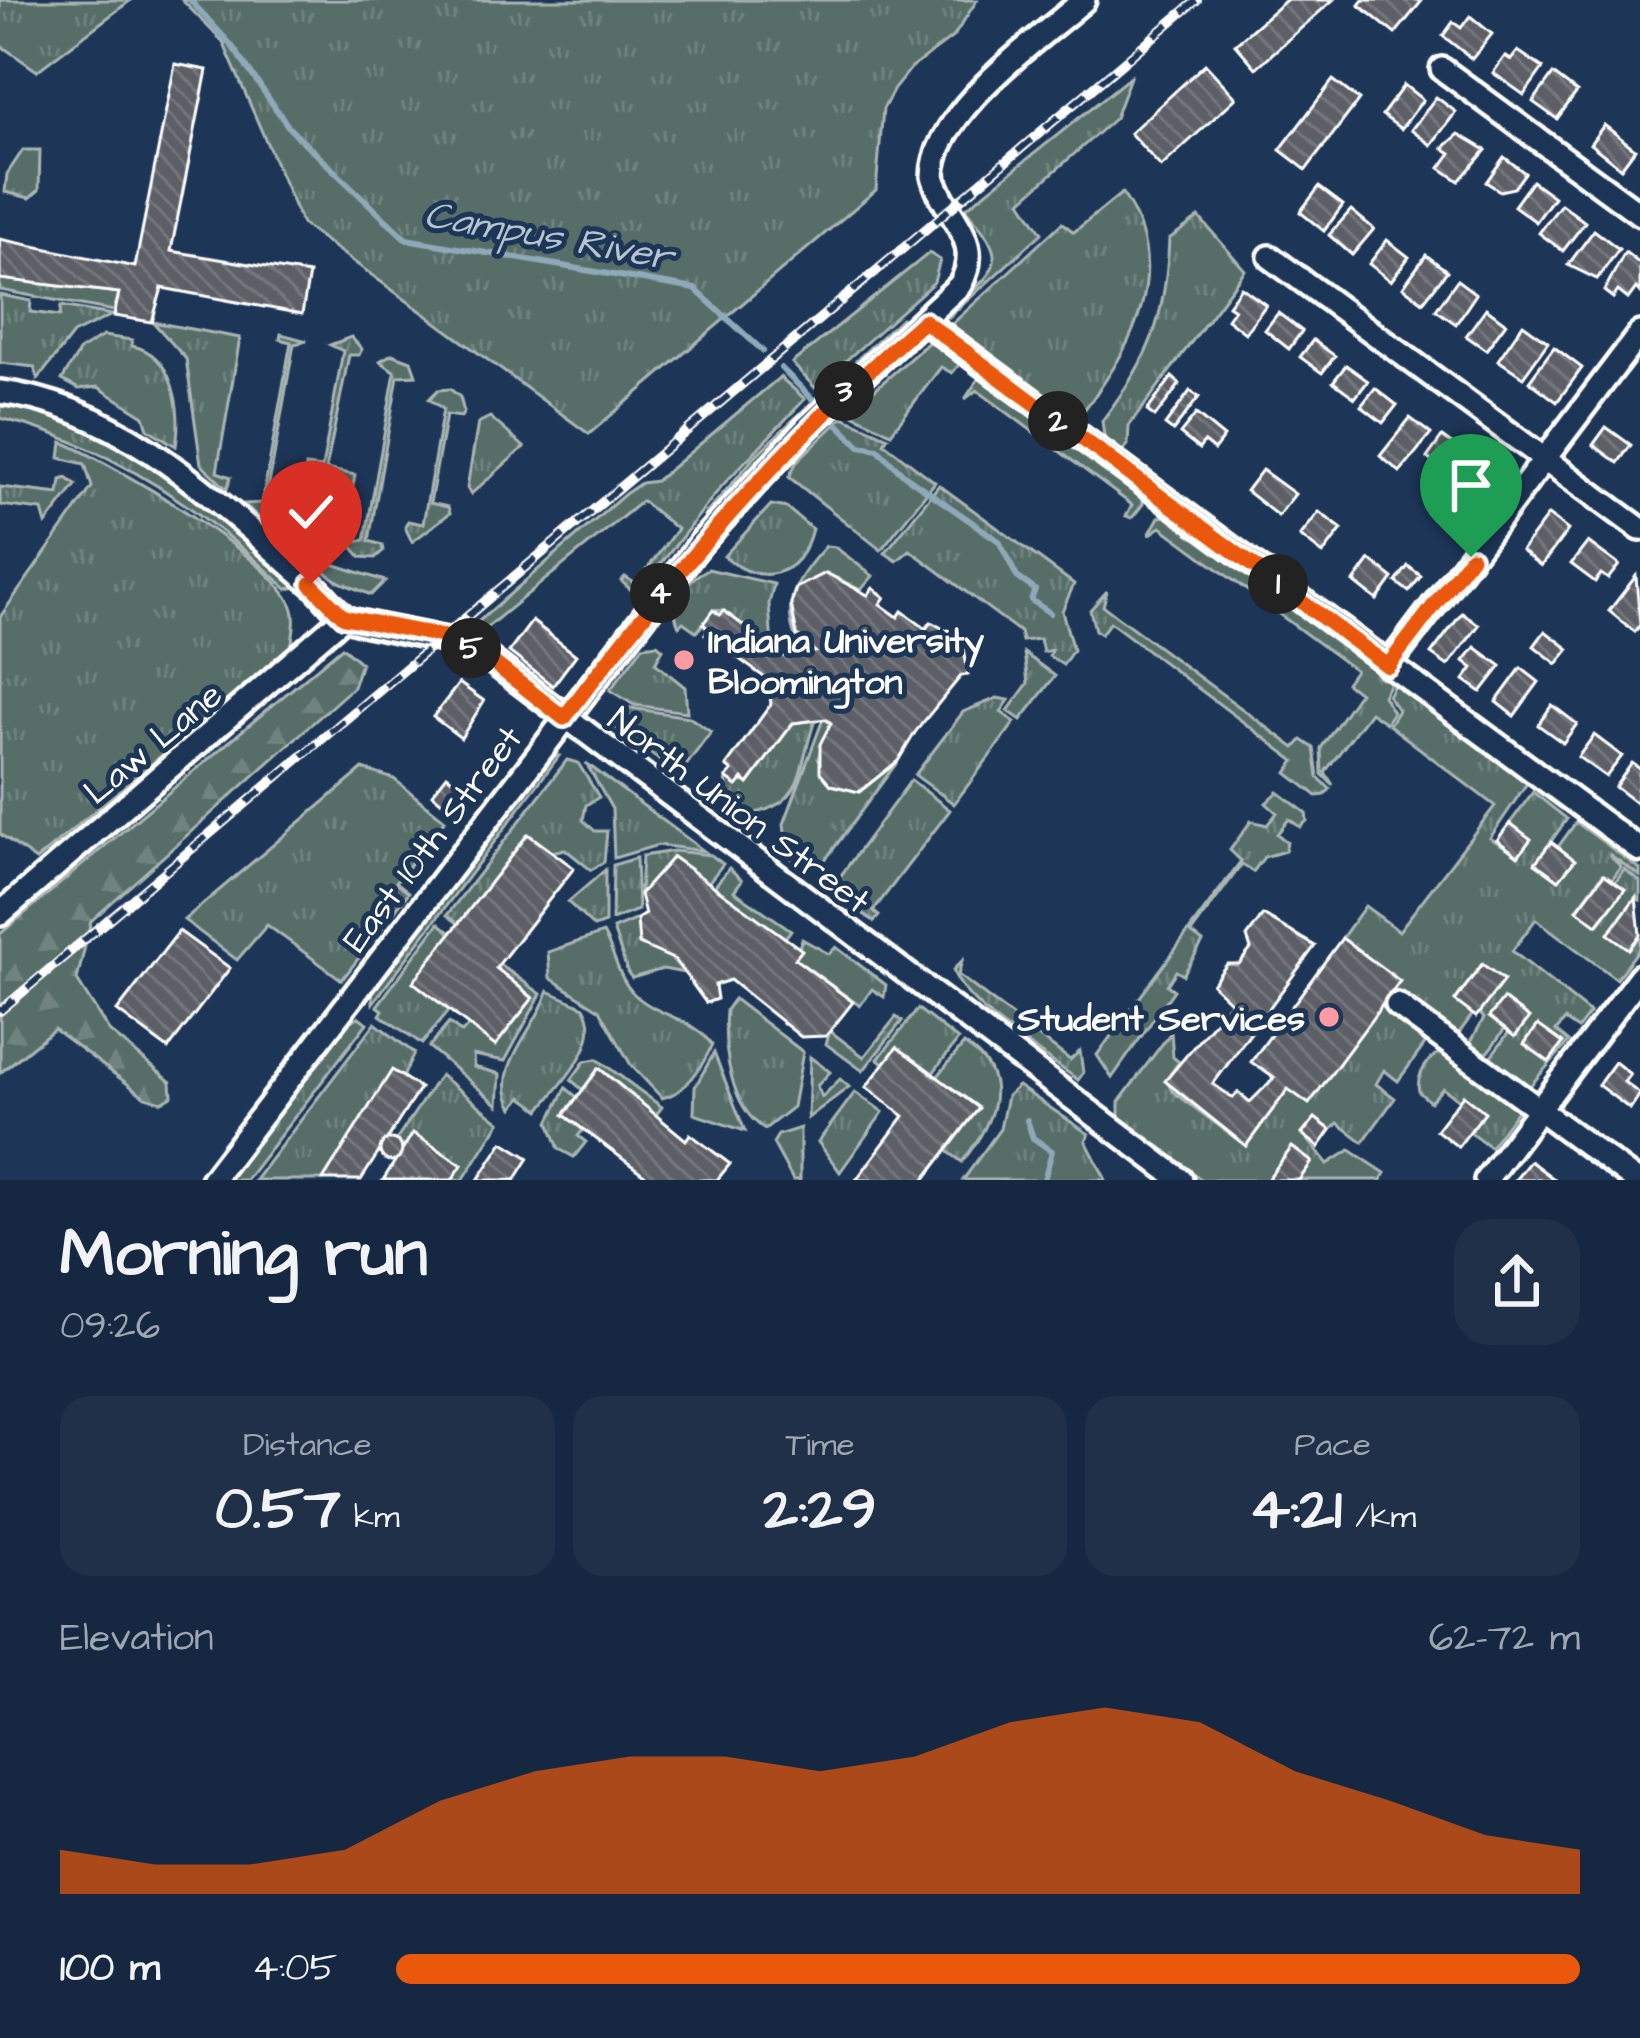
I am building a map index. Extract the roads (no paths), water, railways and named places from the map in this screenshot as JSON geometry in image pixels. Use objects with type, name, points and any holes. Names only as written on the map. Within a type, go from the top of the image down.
[{"type":"street","name":"East 10th Street","points":[[212,1180],[701,542],[822,412],[961,286],[970,263],[964,230],[932,176],[939,143],[962,110],[1084,0]]},
{"type":"street","points":[[1442,69],[1640,214]]},
{"type":"street","points":[[1270,257],[1640,529]]},
{"type":"street","points":[[924,321],[1640,850]]},
{"type":"street","points":[[1388,666],[1640,333]]},
{"type":"street","points":[[0,392],[68,404],[147,449],[252,531],[344,617]]},
{"type":"street","name":"North Union Street","points":[[344,617],[446,637],[477,650],[1181,1180]]},
{"type":"street","name":"Law Lane","points":[[0,914],[344,617]]},
{"type":"street","points":[[1486,1180],[1640,976]]},
{"type":"street","points":[[1397,1005],[1634,1180]]},
{"type":"waterway","name":"Campus River","points":[[190,0],[232,46],[290,129],[406,239],[695,289],[763,351]]},
{"type":"waterway","name":"Campus River","points":[[781,368],[860,446],[878,449],[904,475],[999,541],[1017,577],[1035,590],[1031,600],[1050,613]]},
{"type":"waterway","name":"Campus River","points":[[1027,1120],[1033,1138],[1052,1151],[1044,1180]]},
{"type":"railway","points":[[0,1011],[1197,0]]},
{"type":"place","name":"Indiana University Bloomington","points":[[684,660]]},
{"type":"place","name":"Student Services","points":[[1329,1017]]}]
